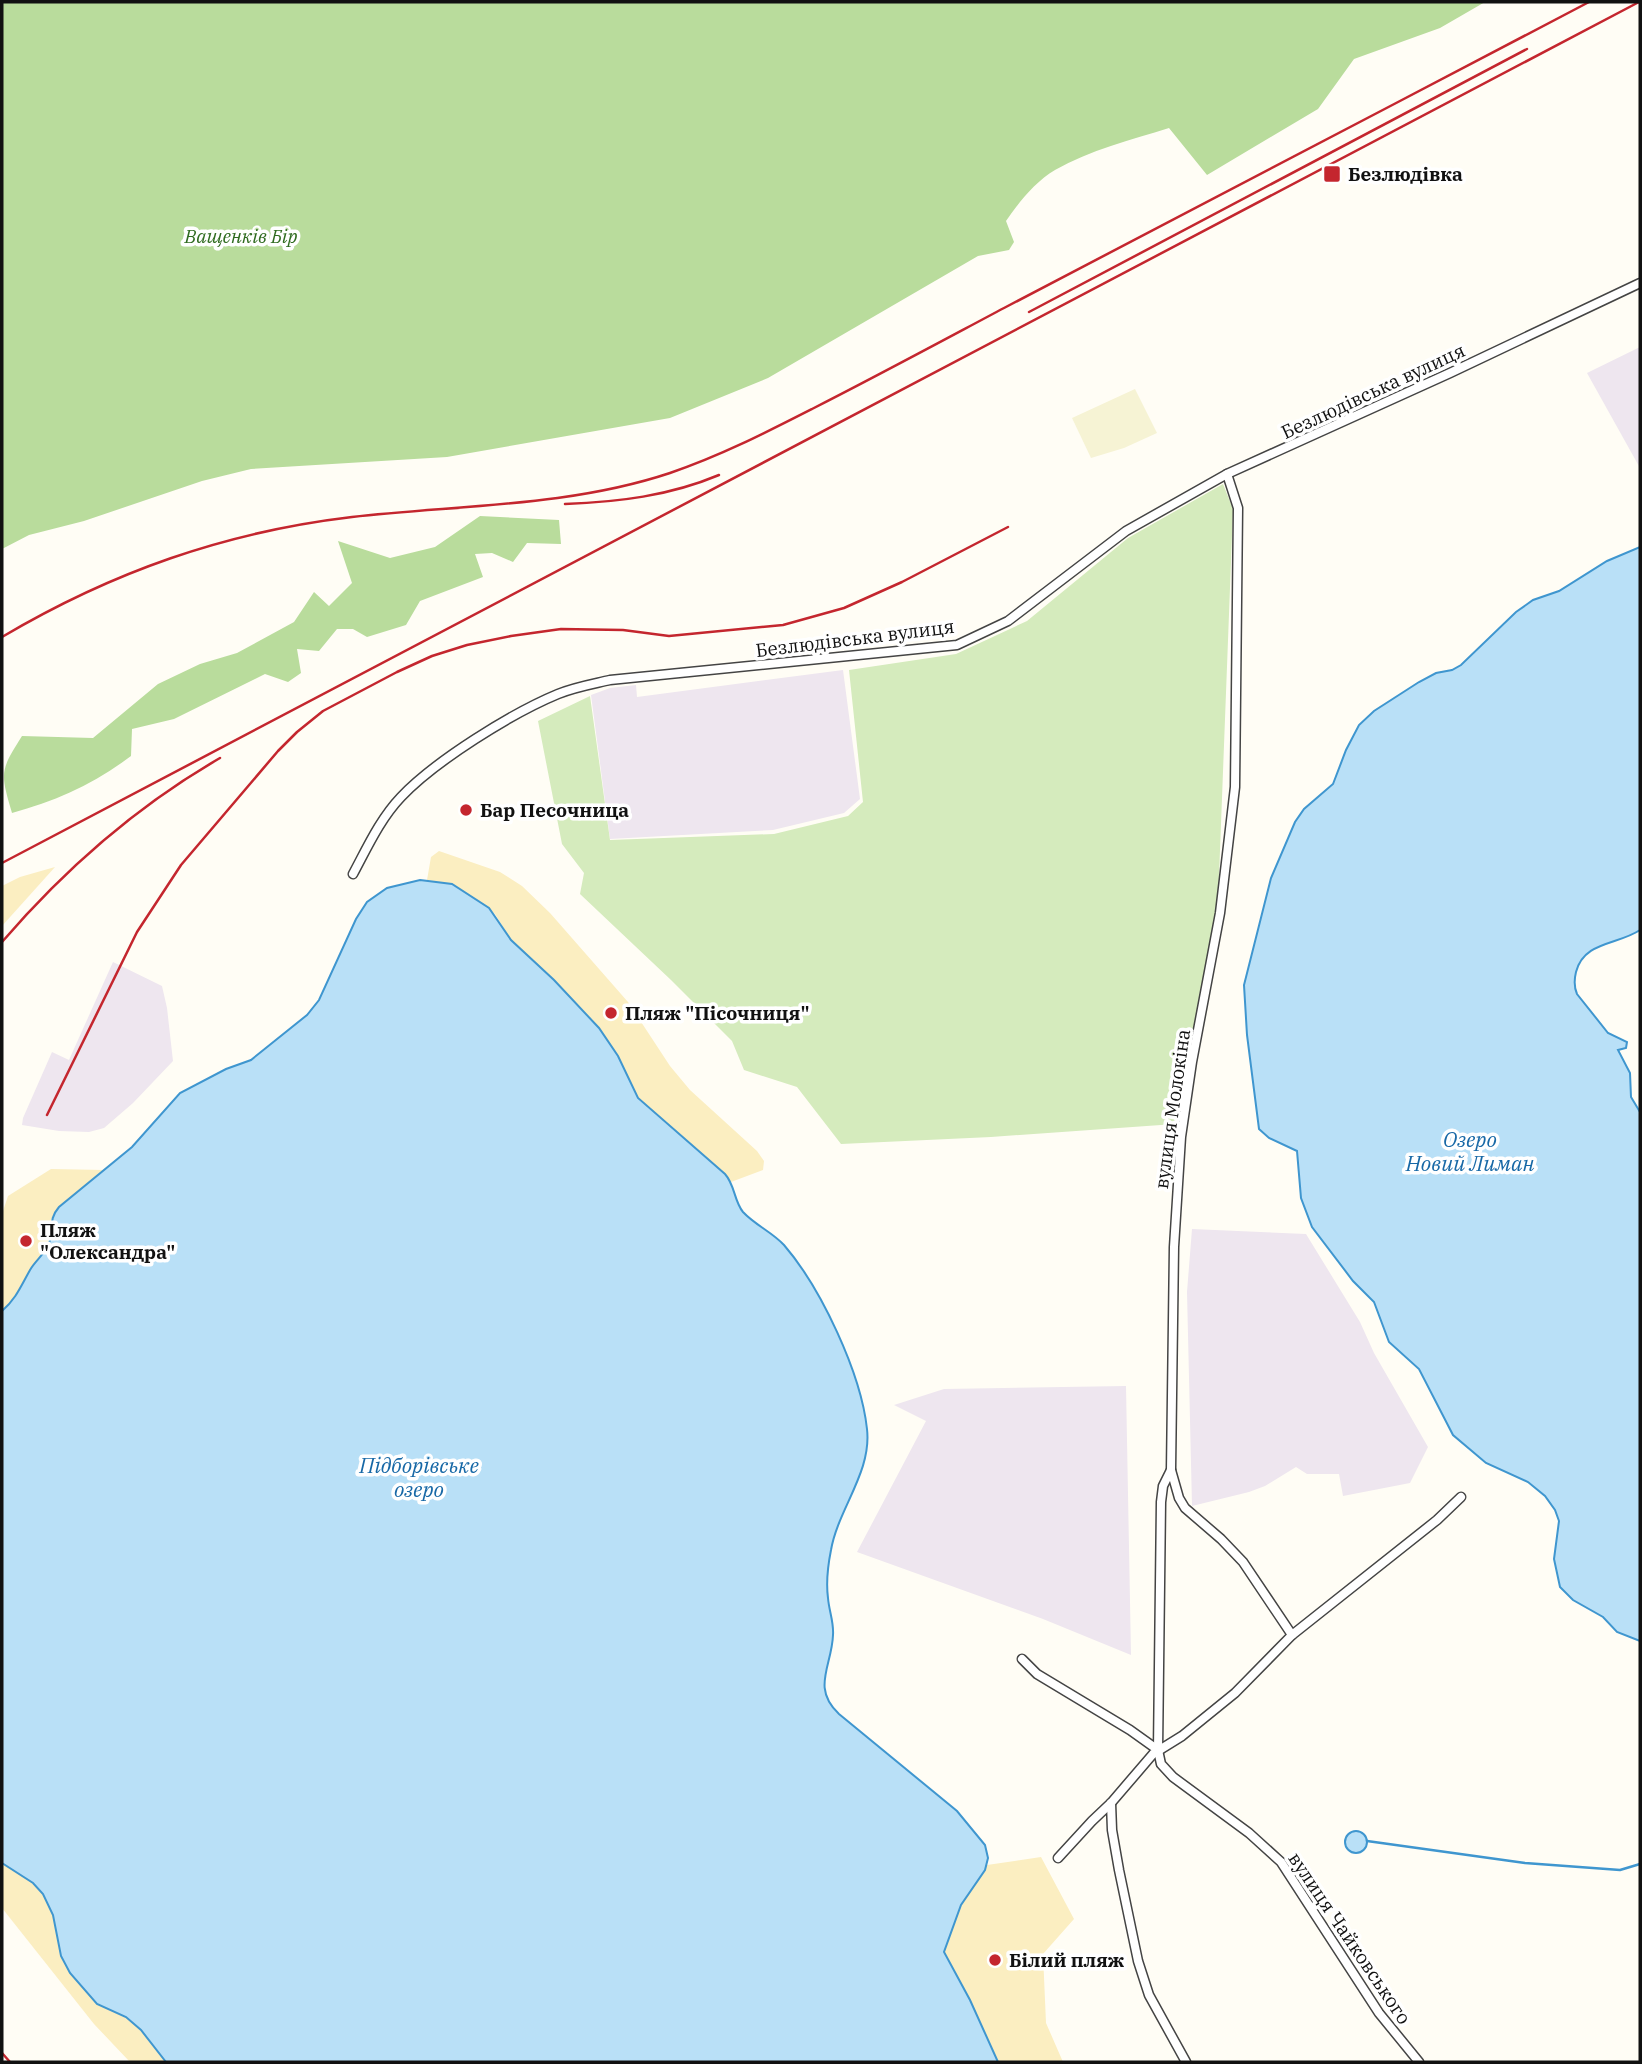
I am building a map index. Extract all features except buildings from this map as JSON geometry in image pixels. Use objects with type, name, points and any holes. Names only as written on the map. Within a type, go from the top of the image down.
[{"type":"street","name":"Безлюдівська вулиця","points":[[353,874],[390,811],[414,785],[501,724],[557,694],[610,680],[957,645],[1008,621],[1126,531],[1227,474],[1640,283]]},
{"type":"street","name":"вулиця Молокіна","points":[[1158,1750],[1161,1502],[1163,1486],[1171,1470],[1174,1247],[1181,1137],[1220,913],[1236,767],[1238,508],[1227,474]]},
{"type":"street","points":[[1171,1470],[1179,1498],[1185,1508],[1243,1562],[1292,1634]]},
{"type":"street","points":[[1058,1858],[1158,1750],[1182,1737],[1235,1693],[1292,1634],[1437,1520],[1461,1497]]},
{"type":"street","name":"вулиця Чайковського","points":[[1022,1659],[1038,1674],[1158,1750],[1161,1764],[1173,1777],[1249,1833],[1281,1862],[1380,2013],[1419,2062]]},
{"type":"street","points":[[1111,1803],[1112,1830],[1119,1870],[1142,1973],[1149,1995],[1186,2062]]},
{"type":"shaded area","points":[[1640,347],[1640,468],[1587,373]]},
{"type":"shaded area","points":[[1135,389],[1157,433],[1124,448],[1091,458],[1072,418]]},
{"type":"shaded area","points":[[843,670],[860,799],[844,813],[773,830],[610,839],[591,695],[610,688],[636,685],[637,697]]},
{"type":"shaded area","points":[[113,962],[162,986],[173,1061],[133,1103],[104,1128],[89,1132],[59,1131],[22,1125],[52,1052],[69,1060]]},
{"type":"shaded area","points":[[1192,1229],[1306,1234],[1360,1322],[1374,1353],[1428,1447],[1410,1483],[1343,1496],[1339,1474],[1307,1474],[1296,1467],[1265,1486],[1249,1492],[1192,1506],[1187,1292]]},
{"type":"shaded area","points":[[1126,1386],[1131,1655],[1043,1619],[857,1552],[926,1421],[894,1405],[944,1389]]},
{"type":"green space","name":"Ващенків Бір","points":[[2,2],[1485,2],[1440,28],[1354,59],[1318,109],[1207,175],[1169,128],[1068,163],[1034,186],[1006,221],[1014,242],[1009,250],[978,256],[768,378],[670,418],[447,457],[251,469],[202,481],[84,521],[29,535],[2,549]]},
{"type":"green space","points":[[1223,484],[1233,509],[1218,903],[1175,1124],[841,1144],[797,1087],[744,1070],[732,1041],[580,894],[584,873],[562,844],[538,721],[590,696],[610,840],[774,834],[848,816],[863,802],[849,670],[956,654],[1027,621],[1128,538]]},
{"type":"green space","points":[[480,516],[559,520],[561,544],[527,543],[513,562],[492,553],[475,554],[483,577],[420,601],[406,625],[367,637],[353,629],[337,629],[319,651],[297,649],[301,673],[288,682],[265,674],[174,719],[132,729],[131,756],[117,766],[74,790],[12,813],[5,789],[4,772],[9,757],[22,736],[93,738],[158,684],[200,664],[237,653],[294,622],[314,592],[329,606],[352,583],[338,541],[390,558],[435,547]]},
{"type":"sand","name":"Пляж \"Пісочниця\"","points":[[439,851],[500,872],[522,886],[550,913],[628,1002],[670,1066],[690,1090],[757,1151],[764,1161],[763,1170],[731,1182],[712,1162],[638,1098],[611,1045],[554,980],[511,940],[495,914],[455,885],[427,880],[431,857]]},
{"type":"sand","points":[[55,867],[2,926],[2,886],[20,877]]},
{"type":"sand","name":"Пляж \"Олександра\"","points":[[51,1169],[105,1170],[56,1210],[51,1220],[48,1247],[29,1271],[17,1295],[2,1311],[2,1214],[8,1196]]},
{"type":"sand","name":"Білий пляж","points":[[1041,1857],[1074,1919],[1043,1954],[1046,2023],[1063,2062],[998,2062],[944,1952],[961,1905],[987,1865]]},
{"type":"sand","points":[[2,1863],[33,1883],[43,1894],[53,1915],[61,1956],[70,1973],[97,2004],[126,2017],[141,2030],[166,2062],[130,2062],[94,2024],[2,1908]]},
{"type":"water","name":"Озеро Новий Лиман","points":[[1640,547],[1640,930],[1586,954],[1576,972],[1575,983],[1577,994],[1608,1033],[1627,1042],[1626,1048],[1618,1050],[1630,1073],[1631,1097],[1640,1112],[1640,1641],[1617,1632],[1603,1617],[1573,1600],[1560,1587],[1554,1559],[1559,1521],[1555,1510],[1545,1496],[1528,1482],[1486,1463],[1453,1435],[1419,1369],[1389,1342],[1374,1302],[1353,1281],[1312,1227],[1301,1198],[1297,1151],[1269,1138],[1259,1129],[1247,1035],[1244,985],[1271,878],[1295,822],[1304,809],[1333,784],[1359,725],[1374,711],[1419,682],[1461,665],[1516,612],[1533,600],[1559,591],[1607,561]]},
{"type":"water","name":"Підборівське озеро","points":[[420,880],[452,884],[489,908],[511,940],[554,980],[599,1028],[618,1056],[638,1098],[725,1174],[743,1212],[784,1245],[825,1307],[857,1383],[867,1429],[867,1445],[860,1475],[840,1520],[830,1556],[827,1592],[833,1635],[825,1676],[826,1695],[839,1714],[957,1811],[985,1845],[988,1858],[985,1870],[961,1905],[944,1952],[970,2000],[998,2062],[166,2062],[141,2030],[126,2017],[97,2004],[70,1973],[61,1956],[53,1915],[43,1894],[33,1883],[2,1863],[2,1311],[15,1297],[47,1247],[51,1238],[53,1217],[59,1207],[132,1147],[180,1093],[226,1069],[251,1060],[307,1015],[319,1000],[356,919],[367,902],[387,888]]},
{"type":"water","points":[[1356,1831],[1364,1834],[1367,1842],[1364,1850],[1356,1853],[1348,1850],[1345,1842],[1348,1834]]},
{"type":"waterway","points":[[1367,1841],[1525,1863],[1620,1870],[1640,1864]]},
{"type":"railway","points":[[2,637],[43,614],[128,574],[214,544],[259,533],[352,517],[592,493],[670,473],[707,459],[860,384],[1589,2]]},
{"type":"railway","points":[[2,863],[1639,2]]},
{"type":"railway","points":[[1029,312],[1527,49]]},
{"type":"railway","points":[[565,504],[643,497],[719,475]]},
{"type":"railway","points":[[47,1115],[137,932],[181,865],[278,751],[323,711],[432,656],[511,636],[561,629],[623,630],[669,636],[783,625],[844,608],[902,582],[1008,527]]},
{"type":"railway","points":[[2,942],[26,915],[103,841],[160,797],[220,758]]},
{"type":"railway","points":[[2,2053],[10,2062]]},
{"type":"place","name":"Безлюдівка","points":[[1332,174]]},
{"type":"place","name":"Бар Песочница","points":[[466,810]]},
{"type":"place","name":"Пляж \"Пісочниця\"","points":[[611,1013]]},
{"type":"place","name":"Пляж \"Олександра\"","points":[[26,1241]]},
{"type":"place","name":"Білий пляж","points":[[995,1960]]}]
